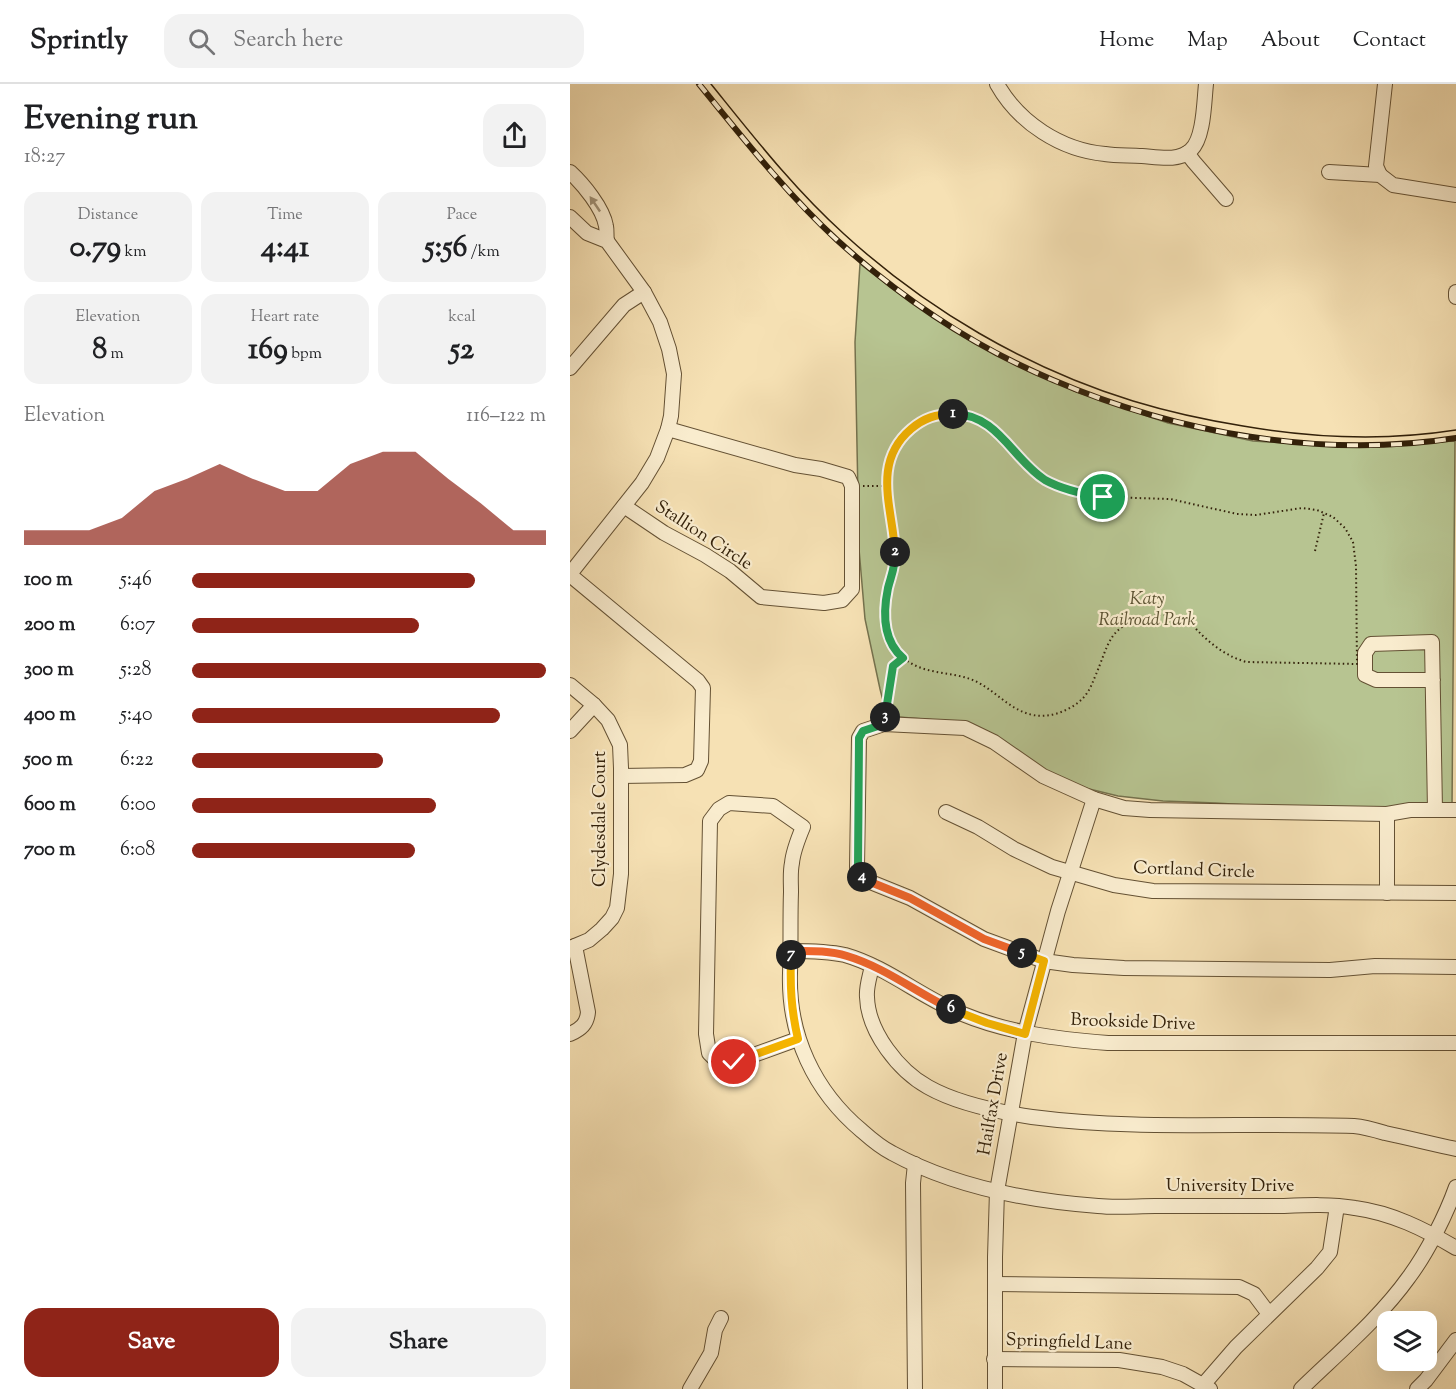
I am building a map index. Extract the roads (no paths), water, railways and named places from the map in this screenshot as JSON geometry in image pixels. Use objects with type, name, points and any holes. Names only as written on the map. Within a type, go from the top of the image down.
[{"type":"street","points":[[997,84],[1011,105],[1024,117],[1052,138],[1067,145],[1105,154],[1175,157],[1192,148]]},
{"type":"street","points":[[1206,84],[1202,125],[1192,148],[1194,162],[1226,199]]},
{"type":"street","points":[[1385,84],[1376,166],[1380,175],[1393,185],[1456,195]]},
{"type":"street","points":[[570,172],[579,180],[600,210],[606,224],[607,241]]},
{"type":"street","points":[[1329,172],[1380,175]]},
{"type":"street","points":[[570,217],[587,233],[607,241],[644,292],[660,322],[674,374],[668,429],[657,458],[642,483],[570,575],[690,674],[703,688],[701,761],[697,770],[685,776],[621,776]]},
{"type":"street","points":[[570,368],[624,305],[644,292]]},
{"type":"street","points":[[1456,292],[1456,297]]},
{"type":"street","name":"Stallion Circle","points":[[624,506],[664,533],[730,571],[761,597],[824,603],[842,600],[852,589],[852,485],[848,477],[821,469],[795,465],[668,429]]},
{"type":"street","points":[[1433,680],[1376,680],[1365,675],[1361,660],[1371,644],[1432,642],[1433,680],[1435,810]]},
{"type":"street","name":"Clydesdale Court","points":[[570,685],[608,720],[620,745],[621,776],[621,874],[617,908],[602,929],[589,940],[572,947]]},
{"type":"street","points":[[570,731],[594,705]]},
{"type":"street","points":[[1456,810],[1410,810],[1387,814],[1124,808],[1094,799],[1043,776],[994,742],[965,728],[884,724],[863,731],[859,738],[858,867],[863,879],[910,898],[984,939],[1044,961],[1073,965],[1124,968],[1330,970],[1375,966],[1456,967]]},
{"type":"street","name":"Hailfax Drive","points":[[995,1389],[997,1191],[1010,1113],[1025,1034],[1044,961],[1069,872],[1094,799]]},
{"type":"street","name":"University Drive","points":[[798,1039],[734,1062],[717,1061],[709,1053],[706,1034],[710,821],[719,809],[729,803],[773,806],[803,827],[796,843],[792,863],[790,984],[792,1015],[798,1039],[827,1096],[846,1118],[891,1153],[962,1182],[1033,1200],[1101,1207],[1317,1205],[1353,1207],[1382,1213],[1434,1234],[1456,1248]]},
{"type":"street","name":"Cortland Circle","points":[[946,812],[1052,867],[1114,885],[1153,891],[1456,893]]},
{"type":"street","points":[[1387,814],[1387,892]]},
{"type":"street","points":[[570,1034],[579,1030],[588,1019],[572,947]]},
{"type":"street","name":"Brookside Drive","points":[[791,951],[823,951],[845,955],[872,966],[958,1012],[1025,1034],[1108,1043],[1456,1043]]},
{"type":"street","points":[[872,966],[866,996],[868,1011],[888,1052],[904,1070],[928,1087],[958,1100],[1010,1113],[1067,1121],[1136,1124],[1357,1126],[1456,1149]]},
{"type":"street","points":[[915,1164],[913,1183],[915,1389]]},
{"type":"street","points":[[1301,1389],[1373,1319],[1408,1278],[1423,1256],[1456,1187]]},
{"type":"street","points":[[1207,1387],[1236,1347],[1317,1268],[1330,1252],[1336,1206]]},
{"type":"street","points":[[995,1284],[1239,1287],[1254,1294],[1269,1314]]},
{"type":"street","points":[[690,1389],[711,1353],[715,1330],[721,1318]]},
{"type":"street","points":[[1417,1389],[1456,1340]]},
{"type":"street","name":"Springfield Lane","points":[[994,1359],[1119,1360],[1162,1366],[1207,1387]]},
{"type":"tram line","points":[[711,84],[774,162],[808,199],[876,261],[943,311],[979,333],[1054,372],[1160,409],[1269,430],[1350,437],[1403,436],[1456,430]]},
{"type":"railway","points":[[699,84],[783,184],[818,222],[861,261],[939,319],[1024,367],[1100,399],[1199,427],[1250,437],[1302,443],[1354,445],[1405,444],[1456,438]]},
{"type":"park label","name":"Katy Railroad Park","points":[[1147,610]]}]
